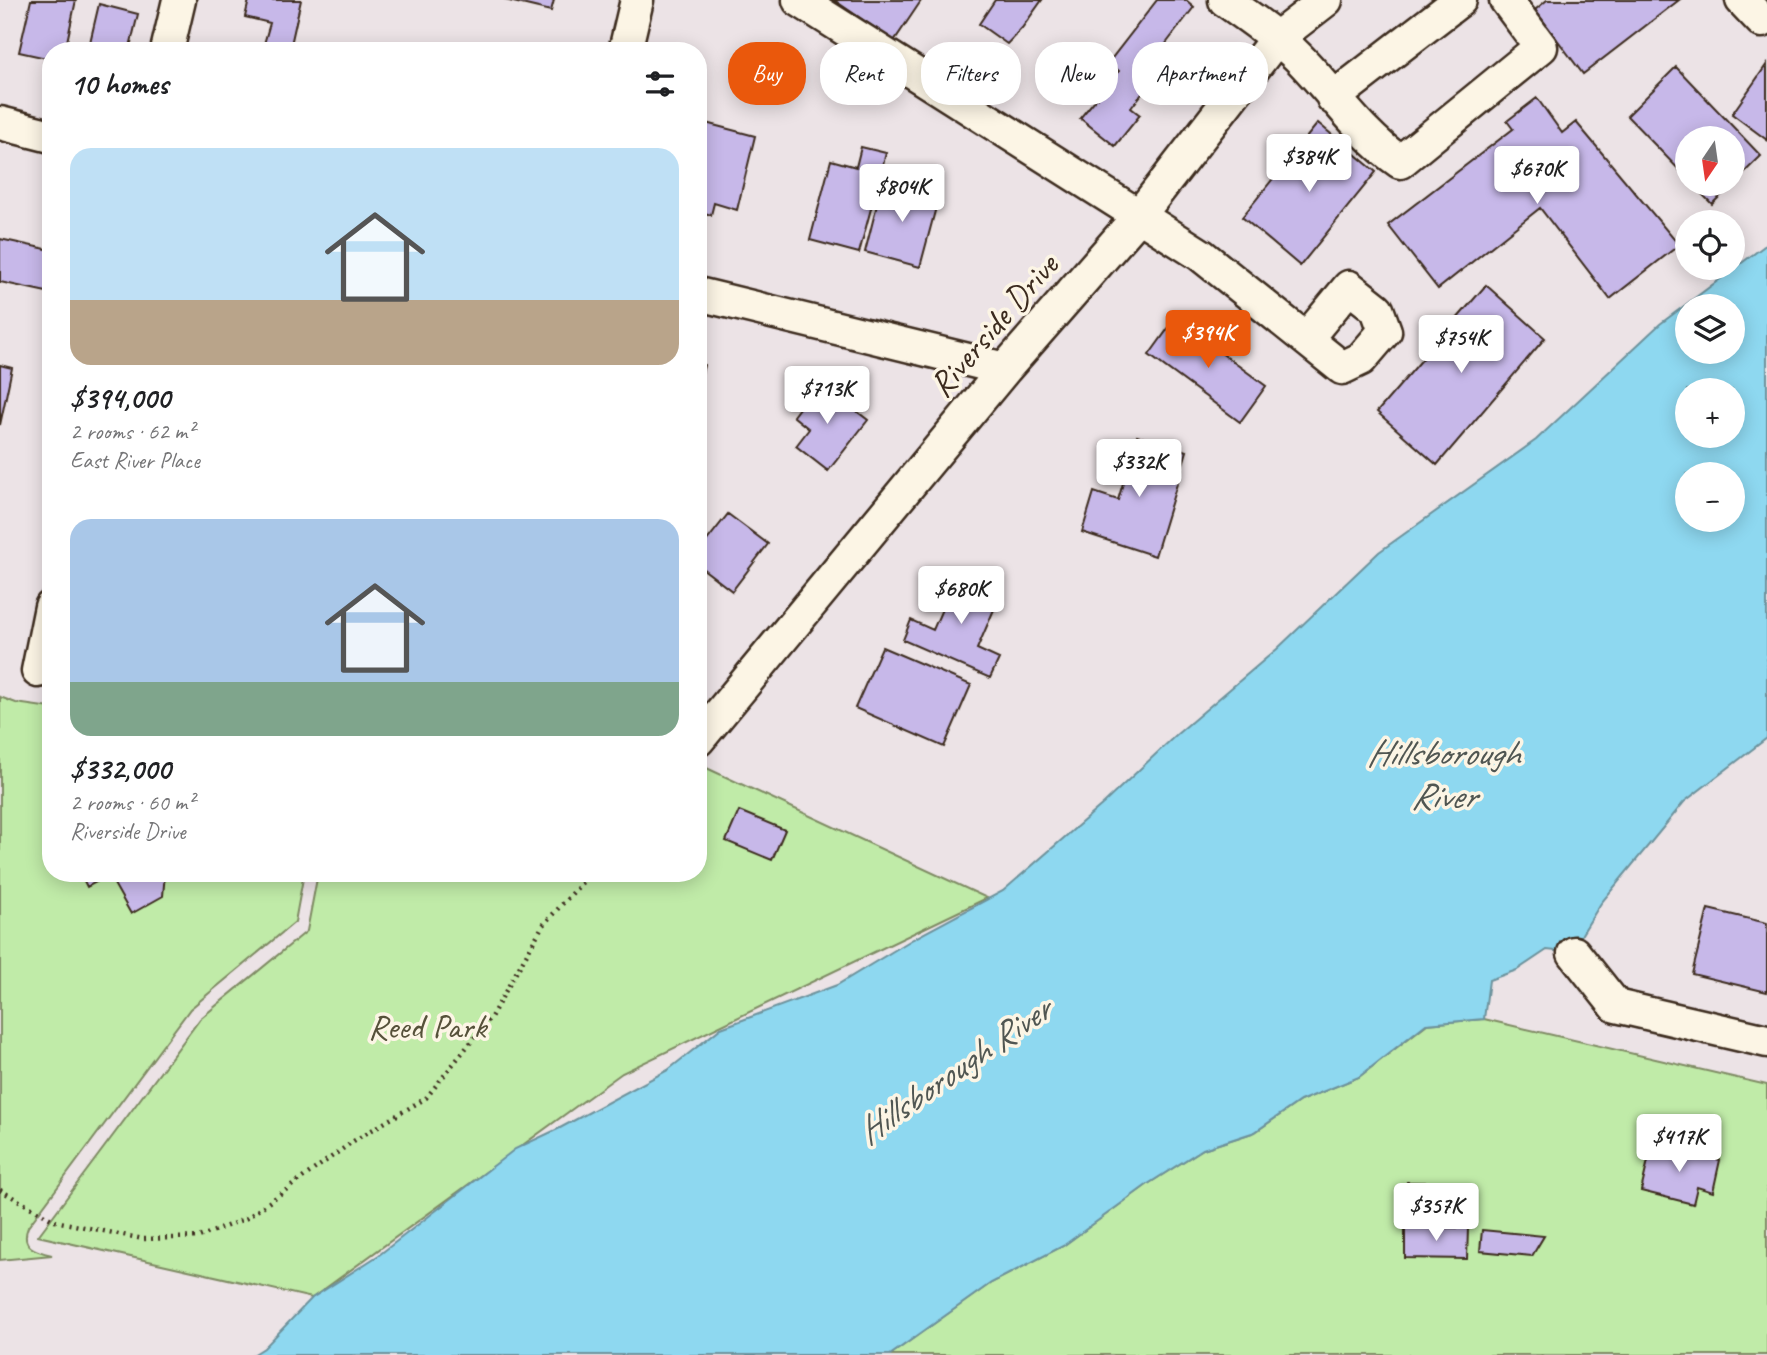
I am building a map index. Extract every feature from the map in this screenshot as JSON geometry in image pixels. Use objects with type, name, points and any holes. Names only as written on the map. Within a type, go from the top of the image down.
[{"type":"street","points":[[169,42],[179,0]]},
{"type":"street","points":[[627,42],[637,0]]},
{"type":"street","points":[[799,0],[1201,255],[1306,339]]},
{"type":"street","points":[[1225,0],[1277,38],[1300,59],[1376,145],[1400,162],[1541,47],[1506,0]]},
{"type":"street","name":"Riverside Drive","points":[[707,729],[1005,369],[1138,217],[1277,38],[1326,0]]},
{"type":"street","points":[[1333,97],[1460,0]]},
{"type":"street","points":[[0,123],[42,134]]},
{"type":"street","points":[[707,296],[1005,369]]},
{"type":"street","points":[[38,671],[42,651]]},
{"type":"street","points":[[1574,953],[1616,1006],[1767,1041]]},
{"type":"path","points":[[0,1190],[55,1221],[143,1239],[200,1237],[247,1218],[355,1140],[426,1098],[491,1017],[543,925],[583,882]]},
{"type":"green space","points":[[0,697],[16,703],[42,707],[42,882],[302,882],[295,922],[190,1009],[28,1227],[28,1244],[35,1250],[52,1255],[0,1260]]},
{"type":"green space","name":"Reed Park","points":[[707,768],[987,898],[622,1073],[312,1298],[38,1236],[200,1019],[307,931],[316,882],[707,882]]},
{"type":"green space","points":[[1484,1019],[1767,1085],[1767,1355],[890,1355],[991,1283],[1063,1246],[1148,1184],[1203,1149],[1255,1132],[1300,1101],[1359,1077],[1427,1024]]},
{"type":"water","name":"Hillsborough River","points":[[1767,244],[1767,738],[1684,802],[1601,903],[1574,953],[1547,950],[1517,970],[1489,980],[1484,1019],[1426,1024],[1359,1077],[1300,1101],[1255,1132],[1203,1149],[1148,1184],[1063,1246],[991,1283],[890,1355],[253,1355],[264,1348],[312,1298],[379,1255],[515,1149],[668,1070],[721,1028],[837,985],[913,939],[1003,891],[1104,803],[1176,735],[1277,649],[1379,552],[1536,440],[1675,313],[1675,364],[1745,364],[1745,294],[1700,294],[1719,280],[1745,280],[1745,260]]},
{"type":"building","points":[[31,0],[76,0],[67,42],[42,42],[42,57],[19,52]]},
{"type":"building","points":[[249,0],[301,0],[292,42],[265,42],[270,23],[245,17]]},
{"type":"building","points":[[505,0],[554,0],[551,11]]},
{"type":"building","points":[[834,0],[919,0],[921,1],[894,41]]},
{"type":"building","points":[[995,0],[1042,0],[1009,42],[1004,42],[979,24]]},
{"type":"building","points":[[1157,0],[1186,0],[1194,7],[1167,42],[1132,42],[1133,105],[1131,108],[1140,115],[1115,146],[1080,118],[1091,105],[1118,105],[1118,50]]},
{"type":"building","points":[[1547,0],[1679,0],[1583,74],[1535,10]]},
{"type":"building","points":[[99,4],[138,14],[131,42],[90,42]]},
{"type":"building","points":[[1767,64],[1767,140],[1732,114]]},
{"type":"building","points":[[1676,67],[1732,126],[1675,126],[1675,166],[1627,116]]},
{"type":"building","points":[[1537,98],[1562,133],[1576,122],[1675,240],[1675,248],[1610,299],[1540,208],[1438,289],[1388,225],[1513,129],[1507,121]]},
{"type":"building","points":[[707,123],[755,136],[737,210],[714,203],[711,215],[707,214]]},
{"type":"building","points":[[1318,123],[1376,172],[1300,266],[1242,217]]},
{"type":"building","points":[[1745,139],[1761,156],[1745,172]]},
{"type":"building","points":[[861,147],[886,153],[859,253],[810,240],[831,160],[856,167]]},
{"type":"building","points":[[883,181],[939,196],[920,267],[865,252]]},
{"type":"building","points":[[1704,196],[1720,196],[1712,204]]},
{"type":"building","points":[[0,239],[42,248],[42,291],[0,282]]},
{"type":"building","points":[[1486,285],[1545,338],[1437,465],[1377,412]]},
{"type":"building","points":[[1175,319],[1266,386],[1240,422],[1149,355]]},
{"type":"building","points":[[0,365],[12,368],[0,425]]},
{"type":"building","points":[[819,382],[868,420],[828,471],[796,446],[809,429],[793,416]]},
{"type":"building","points":[[1137,436],[1187,451],[1155,556],[1082,532],[1094,492],[1118,500]]},
{"type":"building","points":[[728,514],[768,544],[732,591],[707,572],[707,541]]},
{"type":"building","points":[[958,572],[1002,591],[977,649],[999,659],[990,678],[903,640],[911,620],[933,630]]},
{"type":"building","points":[[882,647],[971,685],[944,747],[855,708]]},
{"type":"building","points":[[739,811],[785,830],[772,860],[726,841]]},
{"type":"building","points":[[113,882],[164,882],[163,896],[131,914]]},
{"type":"building","points":[[1708,909],[1767,923],[1767,992],[1692,974]]},
{"type":"building","points":[[1652,1143],[1720,1160],[1713,1192],[1697,1187],[1693,1204],[1641,1191]]},
{"type":"building","points":[[1407,1182],[1457,1183],[1456,1219],[1407,1218]]},
{"type":"building","points":[[1405,1227],[1468,1228],[1467,1259],[1405,1258]]},
{"type":"building","points":[[1482,1230],[1544,1236],[1532,1256],[1480,1251]]}]
